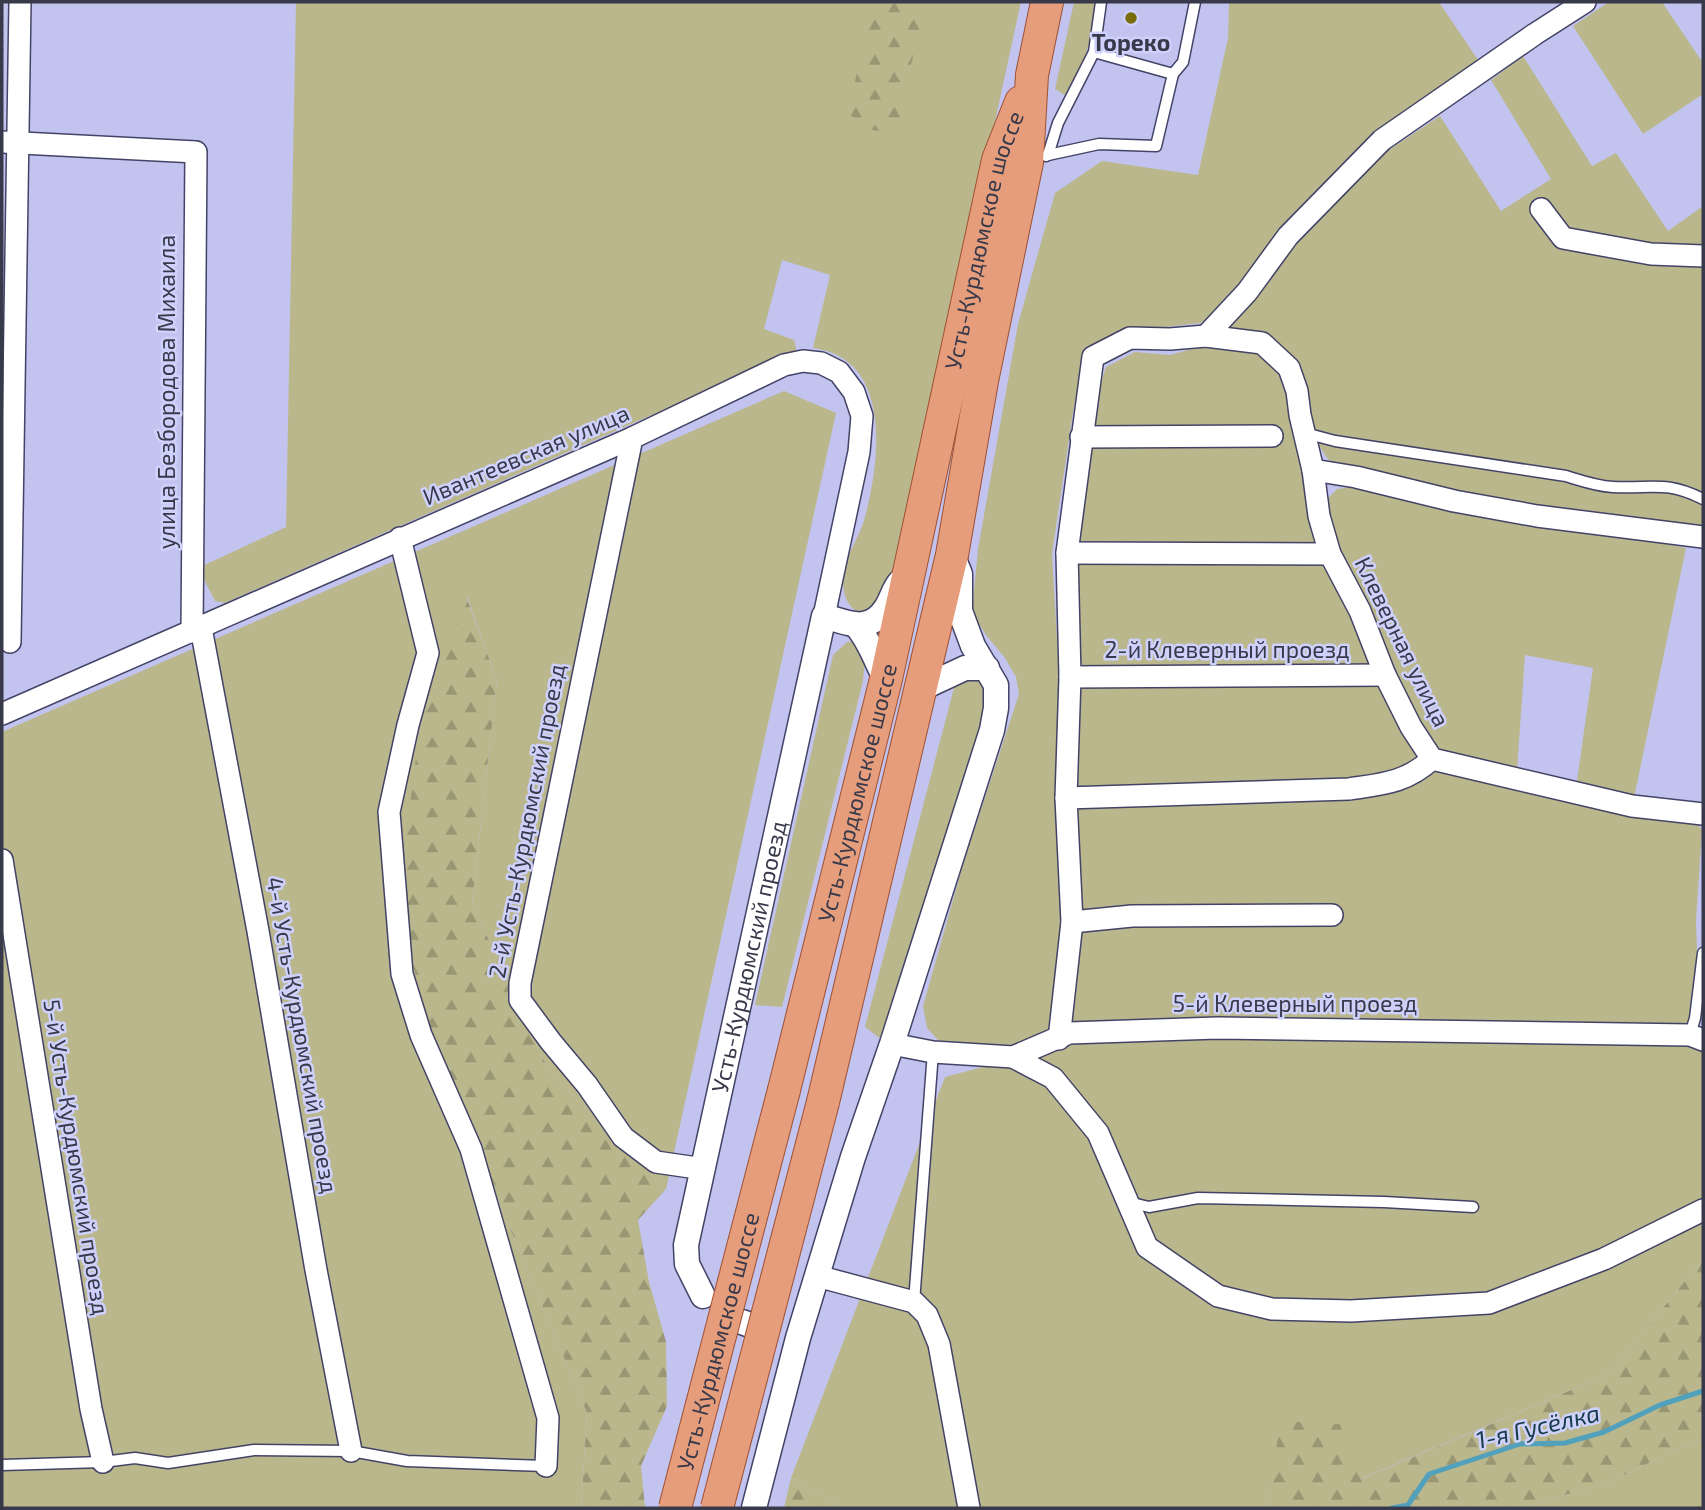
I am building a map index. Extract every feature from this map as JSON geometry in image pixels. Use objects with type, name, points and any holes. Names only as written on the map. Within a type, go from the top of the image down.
[{"type":"main road","name":"Усть-Курдюмское шоссе","points":[[675,1508],[784,1090],[886,679],[998,160],[1032,75],[1047,2]]},
{"type":"main road","name":"Усть-Курдюмское шоссе","points":[[717,1508],[823,1102],[952,555],[982,382],[1037,159],[1032,75]]},
{"type":"street","points":[[10,642],[9,142],[20,2]]},
{"type":"street","points":[[1206,336],[1247,292],[1288,236],[1382,140],[1585,2]]},
{"type":"street","name":"улица Безбородова Михаила","points":[[9,142],[195,152],[196,630]]},
{"type":"street","points":[[1541,209],[1563,238],[1651,254],[1703,256]]},
{"type":"street","name":"Клеверная улица","points":[[1081,437],[1093,357],[1130,338],[1206,336],[1262,343],[1289,368],[1297,391],[1314,470],[1319,516],[1330,554],[1360,611],[1385,675],[1411,727],[1432,759],[1632,806],[1703,814]]},
{"type":"street","name":"Ивантеевская улица","points":[[2,714],[632,438],[784,365],[803,361],[821,363],[839,372],[854,392],[862,416],[859,453],[824,616]]},
{"type":"street","points":[[1059,1039],[1072,922],[1066,798],[1070,677],[1067,553],[1081,437],[1272,436]]},
{"type":"street","name":"2-й Усть-Курдюмский проезд","points":[[632,438],[520,982],[520,1000],[587,1085],[623,1137],[656,1163],[704,1170]]},
{"type":"street","points":[[1314,470],[1536,516],[1703,537]]},
{"type":"street","points":[[400,538],[428,653],[408,724],[389,812],[402,974],[422,1035],[471,1149],[548,1418],[546,1466]]},
{"type":"street","points":[[1067,553],[1330,554]]},
{"type":"street","points":[[754,1508],[790,1336],[817,1276],[992,730],[996,685],[973,646],[960,611],[960,574],[952,555]]},
{"type":"street","points":[[824,616],[856,625],[870,624],[886,608],[895,587],[908,574]]},
{"type":"street","name":"Усть-Курдюмский проезд","points":[[703,1297],[687,1264],[686,1245],[824,616]]},
{"type":"street","points":[[856,625],[868,639],[877,665],[886,679]]},
{"type":"street","name":"4-й Усть-Курдюмский проезд","points":[[196,630],[258,931],[316,1270],[351,1451]]},
{"type":"street","points":[[920,689],[965,667],[987,668]]},
{"type":"street","name":"2-й Клеверный проезд","points":[[1070,677],[1385,675]]},
{"type":"street","points":[[1066,798],[1349,789],[1395,782],[1419,771],[1432,759]]},
{"type":"street","name":"5-й Усть-Курдюмский проезд","points":[[2,860],[88,1395],[103,1462]]},
{"type":"street","points":[[1072,922],[1132,916],[1332,915]]},
{"type":"street","name":"5-й Клеверный проезд","points":[[892,1044],[933,1052],[1013,1057],[1069,1033],[1217,1028],[1697,1038]]},
{"type":"street","points":[[1013,1057],[1053,1078],[1098,1133],[1147,1247],[1218,1296],[1272,1309],[1351,1311],[1489,1303],[1604,1259],[1703,1209]]},
{"type":"street","points":[[817,1276],[914,1302],[927,1315],[939,1344],[969,1508]]},
{"type":"lane","points":[[1037,159],[1094,52],[1101,2]]},
{"type":"lane","points":[[1037,159],[1099,144],[1156,146],[1173,74],[1183,62],[1195,2]]},
{"type":"lane","points":[[1094,52],[1173,74]]},
{"type":"lane","points":[[1304,433],[1335,441],[1566,476],[1595,485],[1616,488],[1655,485],[1684,489],[1703,499]]},
{"type":"lane","points":[[1697,1038],[1695,1018],[1703,953]]},
{"type":"lane","points":[[914,1302],[933,1052]]},
{"type":"lane","points":[[1126,1202],[1149,1207],[1198,1198],[1473,1207]]},
{"type":"lane","points":[[2,1465],[103,1462],[135,1458],[167,1463],[254,1450],[351,1451],[407,1461],[546,1466]]},
{"type":"green space","points":[[296,2],[1021,2],[898,567],[881,606],[859,613],[854,610],[844,593],[843,583],[846,562],[865,517],[874,468],[875,415],[869,391],[857,371],[839,356],[813,348],[830,275],[782,260],[764,329],[794,340],[797,353],[225,603],[215,601],[198,568],[286,527]]},
{"type":"green space","points":[[873,2],[927,2],[903,96],[909,106],[896,123],[882,132],[863,128],[848,112]]},
{"type":"green space","points":[[1074,2],[1096,2],[1087,50],[1066,96],[1055,89]]},
{"type":"green space","points":[[1229,2],[1439,2],[1480,63],[1381,133],[1280,229],[1223,306],[1201,323],[1127,331],[1085,354],[1073,412],[1052,554],[1059,674],[1057,801],[1064,922],[1052,1022],[1046,1032],[1016,1049],[939,1041],[927,1028],[923,1006],[964,861],[1019,694],[1016,677],[972,612],[978,549],[1018,324],[1055,193],[1102,161],[1198,175],[1228,38]]},
{"type":"green space","points":[[1609,2],[1662,2],[1703,63],[1703,94],[1643,134],[1573,26]]},
{"type":"green space","points":[[1523,56],[1592,166],[1616,153],[1668,231],[1703,206],[1703,528],[1474,497],[1358,473],[1337,466],[1319,445],[1294,363],[1286,351],[1266,337],[1229,328],[1229,320],[1295,243],[1387,151],[1440,116],[1501,211],[1551,179],[1491,80]]},
{"type":"green space","points":[[1206,345],[1255,349],[1281,372],[1325,561],[1376,671],[1339,554],[1326,500],[1337,489],[1352,487],[1451,509],[1619,534],[1686,548],[1634,798],[1577,781],[1593,668],[1525,655],[1517,771],[1694,820],[1702,830],[1696,921],[1697,950],[1689,1043],[1703,1047],[1703,1259],[1609,1374],[1360,1479],[1281,1421],[1268,1508],[844,1508],[791,1478],[945,1077],[1069,1044],[1077,543],[1093,407],[1106,367],[1135,352],[1170,355]]},
{"type":"green space","points":[[784,391],[836,413],[666,1189],[549,1071],[472,903],[497,680],[467,597],[419,733],[439,1058],[587,1413],[581,1508],[2,1508],[2,732]]},
{"type":"green space","points":[[466,596],[497,680],[472,903],[549,1071],[666,1189],[638,1220],[649,1282],[666,1342],[667,1406],[641,1466],[645,1508],[581,1508],[587,1413],[439,1058],[397,909],[419,733]]},
{"type":"green space","points":[[856,641],[866,650],[863,681],[782,1007],[755,1005],[833,655],[847,642]]},
{"type":"green space","points":[[962,676],[979,677],[985,685],[985,726],[881,1039],[865,1027],[955,684]]},
{"type":"green space","points":[[1703,1259],[1703,1440],[1690,1443],[1612,1481],[1522,1508],[1268,1508],[1280,1421],[1340,1424],[1361,1479],[1609,1374]]},
{"type":"green space","points":[[1703,1440],[1703,1508],[1522,1508],[1612,1481],[1690,1443]]},
{"type":"green space","points":[[791,1478],[844,1508],[784,1508]]},
{"type":"waterway","name":"1-я Гусёлка","points":[[1392,1508],[1408,1505],[1429,1474],[1520,1444],[1565,1443],[1604,1432],[1660,1405],[1703,1391]]},
{"type":"place","name":"Тореко","points":[[1131,18]]}]
